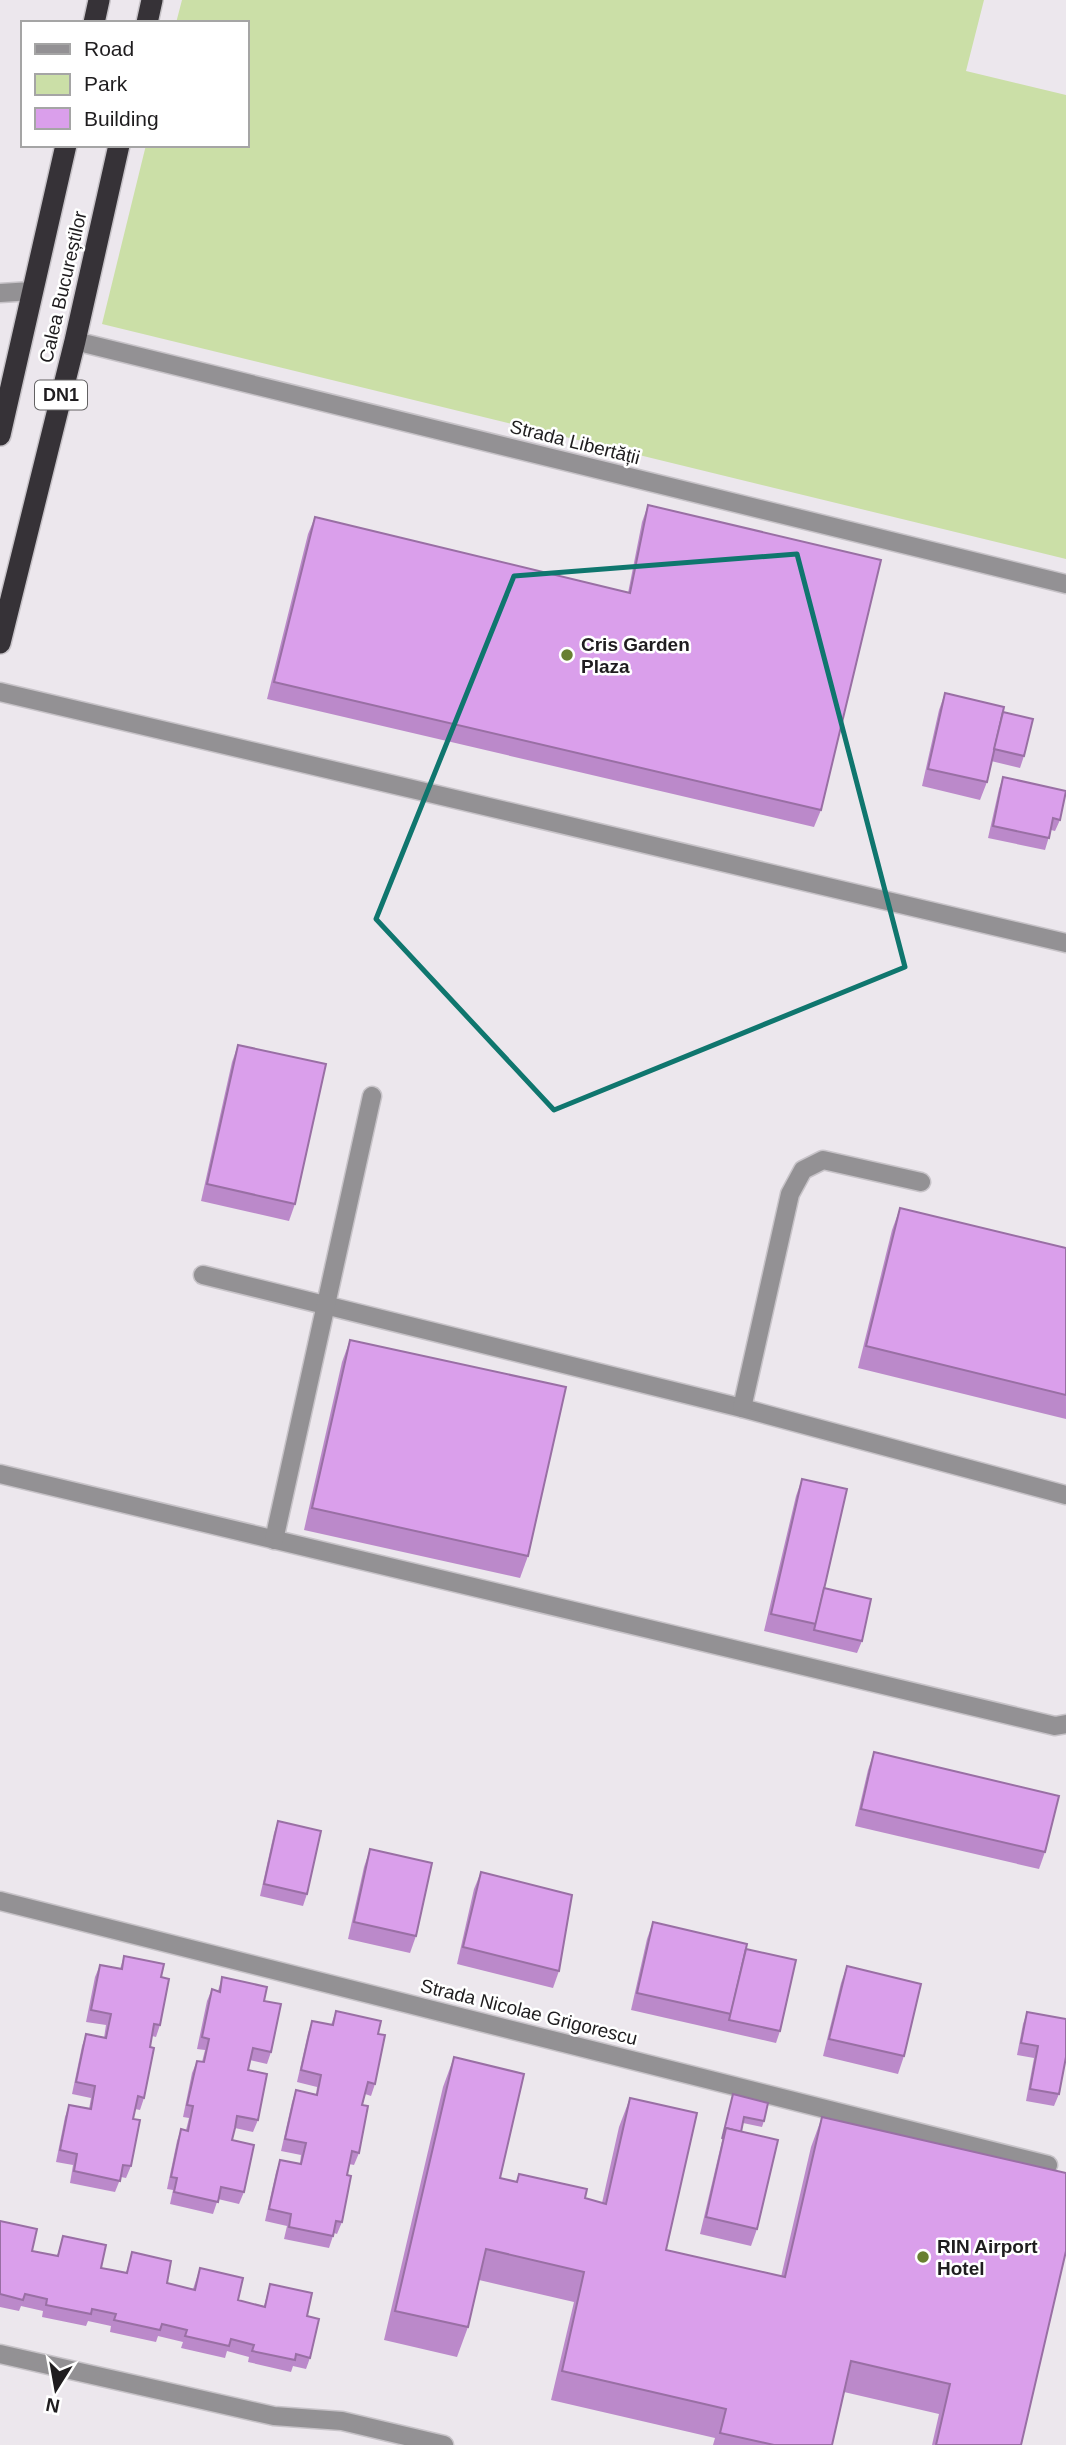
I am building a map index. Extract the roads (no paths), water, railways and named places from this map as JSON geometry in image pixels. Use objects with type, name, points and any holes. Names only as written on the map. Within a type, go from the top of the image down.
[{"type":"highway","points":[[94,21],[99,0]]},
{"type":"highway","points":[[147,21],[152,0]]},
{"type":"highway","name":"Calea Bucureștilor","points":[[0,432],[66,147]]},
{"type":"highway","name":"Calea Bucureștilor","points":[[0,643],[75,341],[119,147]]},
{"type":"street","points":[[0,293],[32,291]]},
{"type":"street","name":"Strada Libertății","points":[[75,341],[1066,584]]},
{"type":"street","points":[[0,692],[1066,943]]},
{"type":"street","points":[[274,1540],[372,1096]]},
{"type":"street","points":[[742,1408],[790,1194],[803,1170],[823,1160],[921,1182]]},
{"type":"street","points":[[203,1275],[742,1408],[1066,1495]]},
{"type":"street","points":[[0,1474],[1055,1726],[1066,1724]]},
{"type":"street","name":"Strada Nicolae Grigorescu","points":[[0,1901],[1048,2165]]},
{"type":"street","points":[[0,2354],[274,2416],[342,2421],[444,2445]]},
{"type":"place","name":"Cris Garden Plaza","points":[[567,655]]},
{"type":"place","name":"RIN Airport Hotel","points":[[923,2257]]}]
